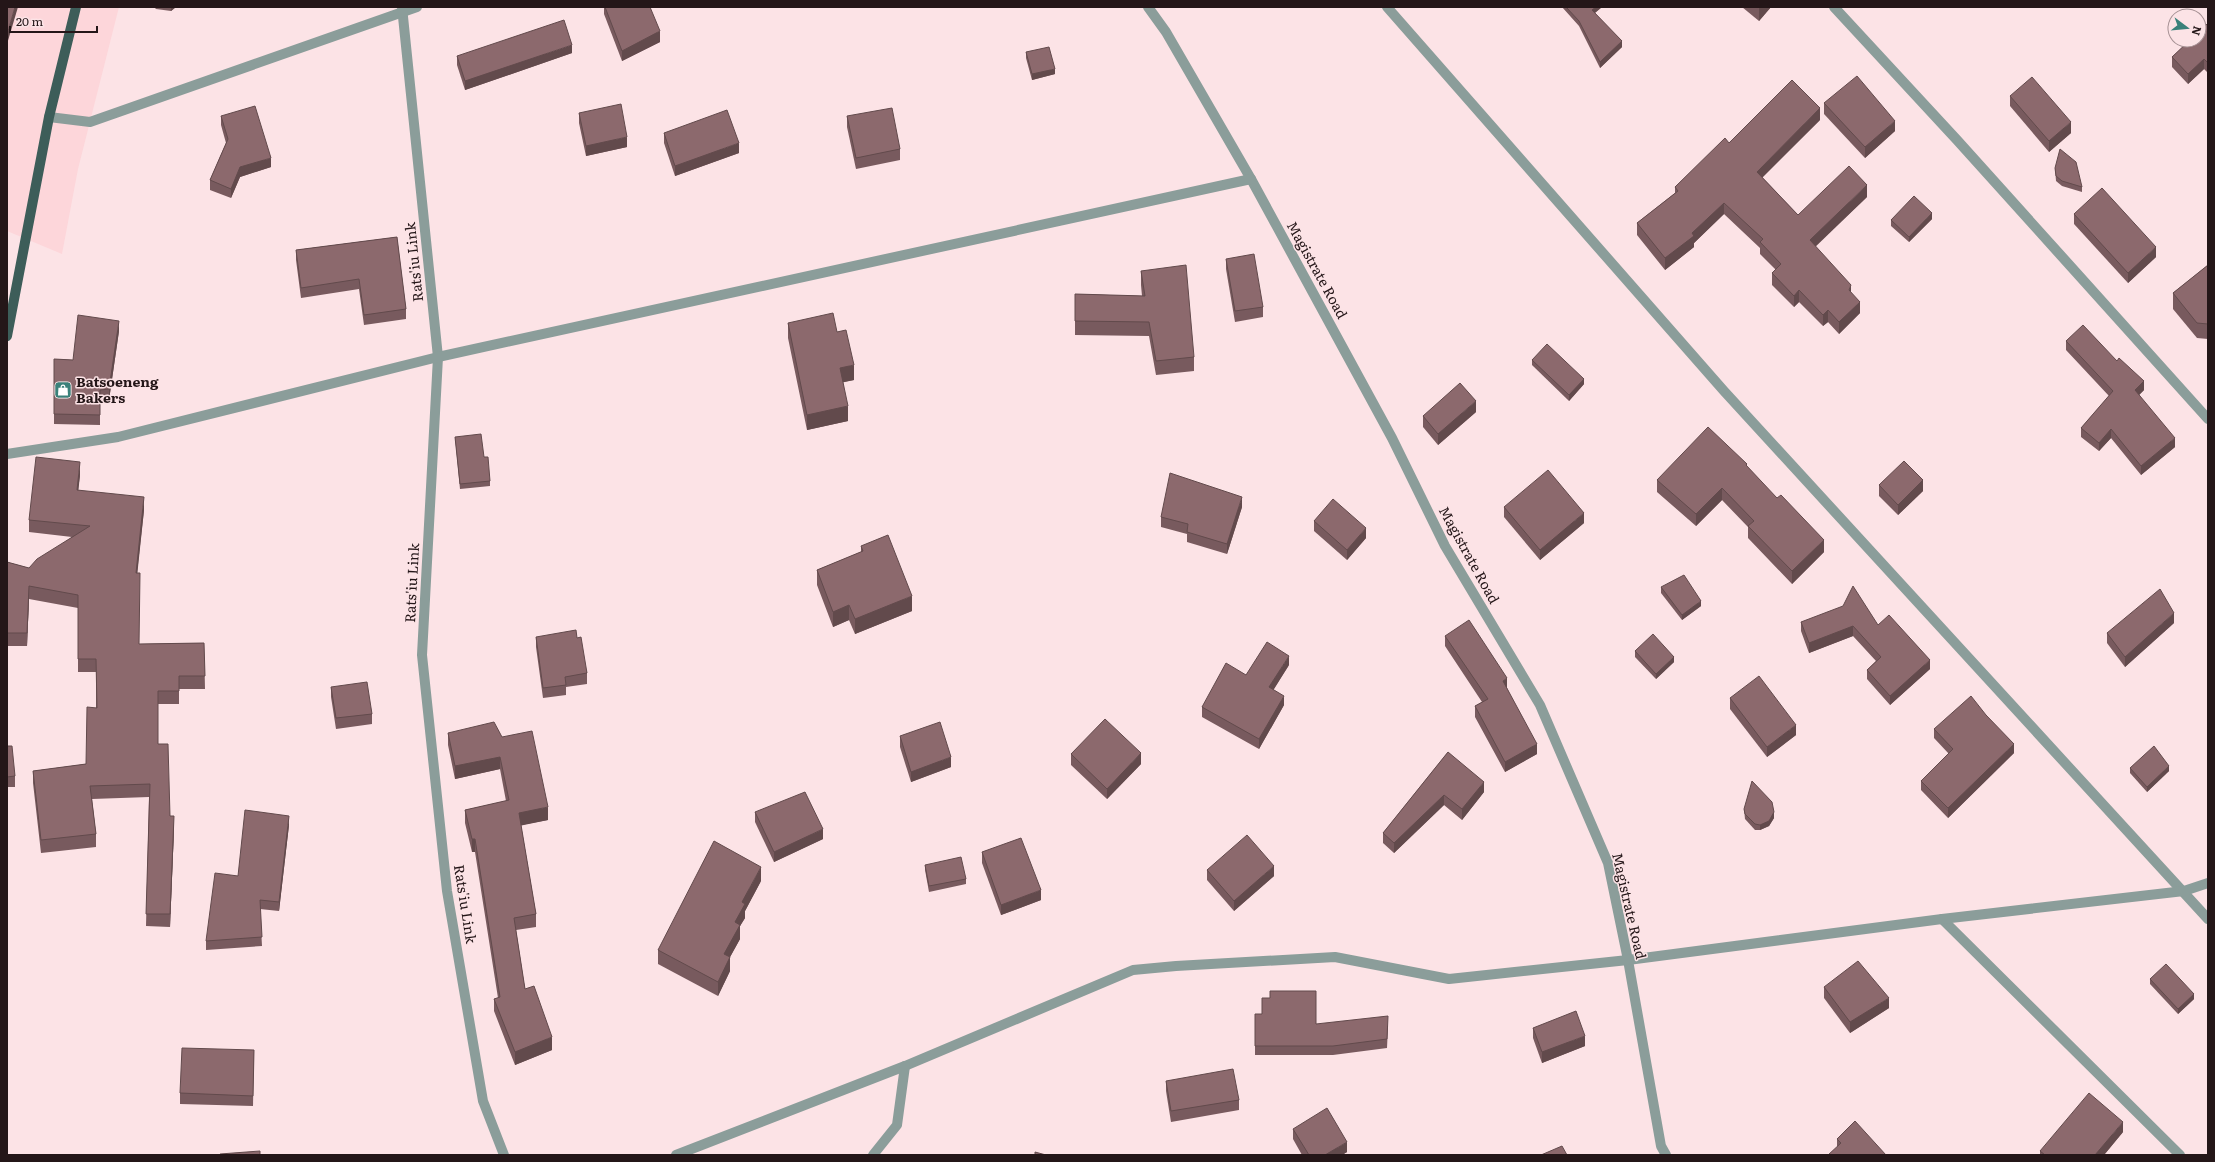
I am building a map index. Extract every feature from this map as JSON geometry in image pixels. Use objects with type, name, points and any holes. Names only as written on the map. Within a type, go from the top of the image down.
[{"type":"main road","points":[[7,336],[48,117],[76,7]]},
{"type":"street","points":[[48,117],[90,122],[402,10],[416,7]]},
{"type":"street","name":"Magistrate Road","points":[[1148,7],[1166,32],[1251,179],[1392,438],[1445,546],[1540,705],[1608,863],[1628,960],[1662,1146],[1666,1155]]},
{"type":"street","points":[[1387,7],[1724,391],[2208,918]]},
{"type":"street","points":[[1834,7],[1957,140],[2208,419]]},
{"type":"street","name":"Rats'iu Link","points":[[402,10],[438,357],[422,655],[447,891],[483,1101],[504,1155]]},
{"type":"street","points":[[7,454],[118,437],[438,357],[1251,179]]},
{"type":"street","points":[[676,1155],[905,1066],[1133,970],[1335,957],[1449,980],[1628,960],[1942,919],[2184,891],[2208,883]]},
{"type":"street","points":[[1942,919],[2180,1155]]},
{"type":"street","points":[[873,1155],[897,1125],[905,1066]]},
{"type":"shaded area","points":[[7,7],[119,7],[78,169],[62,254],[7,231]]},
{"type":"building","points":[[7,7],[15,7],[7,35]]},
{"type":"building","points":[[605,7],[650,7],[660,31],[622,51]]},
{"type":"building","points":[[1566,7],[1596,7],[1592,10],[1622,41],[1600,62],[1579,21]]},
{"type":"building","points":[[564,20],[572,45],[465,81],[457,56]]},
{"type":"building","points":[[2207,25],[2208,26],[2208,63],[2204,59],[2188,74],[2172,57],[2182,48],[2207,48]]},
{"type":"building","points":[[1049,47],[1055,69],[1032,74],[1026,52]]},
{"type":"building","points":[[1857,76],[1895,121],[1865,147],[1824,103]]},
{"type":"building","points":[[2032,77],[2071,122],[2049,141],[2010,96]]},
{"type":"building","points":[[1792,80],[1820,108],[1757,172],[1798,215],[1849,166],[1867,185],[1810,240],[1851,285],[1849,290],[1860,302],[1839,322],[1828,310],[1823,315],[1799,290],[1794,296],[1772,273],[1781,264],[1760,242],[1763,239],[1724,203],[1692,233],[1694,236],[1665,258],[1637,223],[1678,191],[1675,187],[1725,138],[1729,143]]},
{"type":"building","points":[[621,104],[627,137],[586,146],[579,113]]},
{"type":"building","points":[[255,106],[271,158],[240,167],[231,189],[210,180],[228,139],[221,116]]},
{"type":"building","points":[[892,108],[900,149],[856,158],[847,116]]},
{"type":"building","points":[[727,110],[739,143],[675,166],[664,133]]},
{"type":"building","points":[[2060,149],[2076,162],[2082,187],[2062,181],[2056,176],[2055,168]]},
{"type":"building","points":[[2102,188],[2156,247],[2128,273],[2074,214]]},
{"type":"building","points":[[1914,196],[1932,213],[1909,237],[1891,220]]},
{"type":"building","points":[[397,237],[406,309],[364,315],[359,279],[301,288],[296,250]]},
{"type":"building","points":[[1254,254],[1263,307],[1235,311],[1226,259]]},
{"type":"building","points":[[1186,265],[1194,357],[1156,361],[1149,322],[1075,321],[1075,294],[1145,296],[1141,271]]},
{"type":"building","points":[[2208,265],[2208,324],[2197,323],[2173,293]]},
{"type":"building","points":[[833,313],[837,332],[846,330],[854,365],[840,368],[848,406],[807,415],[788,323]]},
{"type":"building","points":[[78,315],[119,321],[109,389],[100,390],[100,415],[54,414],[54,359],[73,360]]},
{"type":"building","points":[[2083,325],[2117,361],[2119,358],[2144,381],[2135,390],[2175,438],[2141,466],[2111,429],[2099,443],[2081,428],[2113,391],[2066,341]]},
{"type":"building","points":[[1547,344],[1584,379],[1569,395],[1532,360]]},
{"type":"building","points":[[1460,383],[1476,401],[1438,434],[1423,416]]},
{"type":"building","points":[[1708,427],[1747,464],[1746,465],[1777,498],[1781,495],[1824,540],[1792,571],[1748,526],[1754,521],[1722,488],[1696,514],[1657,480]]},
{"type":"building","points":[[481,434],[484,457],[488,457],[490,481],[460,484],[455,437]]},
{"type":"building","points":[[36,457],[80,462],[77,490],[144,497],[136,573],[140,573],[139,644],[204,643],[205,676],[179,676],[179,691],[158,691],[158,744],[168,744],[170,816],[174,816],[170,914],[146,914],[150,784],[90,786],[96,834],[41,840],[33,771],[86,764],[87,707],[97,708],[96,659],[78,659],[78,595],[29,586],[27,633],[7,633],[7,562],[29,568],[37,559],[90,526],[29,520]]},
{"type":"building","points":[[1904,461],[1923,480],[1898,505],[1879,485]]},
{"type":"building","points":[[1548,470],[1584,513],[1540,550],[1504,507]]},
{"type":"building","points":[[1170,473],[1242,497],[1227,544],[1187,532],[1188,524],[1161,517]]},
{"type":"building","points":[[1333,499],[1366,528],[1347,550],[1314,521]]},
{"type":"building","points":[[888,535],[912,596],[855,619],[849,605],[833,612],[817,570],[863,551],[861,546]]},
{"type":"building","points":[[1684,575],[1701,601],[1682,615],[1661,587]]},
{"type":"building","points":[[1853,586],[1878,625],[1889,615],[1930,660],[1890,696],[1867,670],[1881,657],[1853,626],[1809,643],[1801,622],[1843,606]]},
{"type":"building","points":[[2160,589],[2174,613],[2125,657],[2107,633]]},
{"type":"building","points":[[1469,620],[1507,678],[1503,681],[1537,744],[1505,762],[1475,706],[1488,699],[1445,636]]},
{"type":"building","points":[[576,630],[577,638],[581,637],[587,673],[565,677],[566,685],[543,688],[536,637]]},
{"type":"building","points":[[1653,634],[1674,657],[1656,674],[1635,651]]},
{"type":"building","points":[[1267,642],[1289,656],[1269,687],[1284,696],[1259,739],[1202,707],[1226,663],[1246,675]]},
{"type":"building","points":[[1759,676],[1796,725],[1767,747],[1730,698]]},
{"type":"building","points":[[367,682],[372,714],[336,718],[331,687]]},
{"type":"building","points":[[1971,696],[1986,715],[2014,744],[1948,808],[1921,781],[1953,749],[1934,729]]},
{"type":"building","points":[[1105,719],[1141,753],[1107,789],[1071,754]]},
{"type":"building","points":[[494,722],[502,737],[532,731],[548,807],[519,813],[536,914],[514,918],[525,989],[534,986],[552,1037],[515,1052],[494,999],[500,997],[475,839],[472,839],[465,810],[509,800],[500,757],[455,766],[448,733]]},
{"type":"building","points":[[940,722],[951,757],[911,772],[900,736]]},
{"type":"building","points":[[7,746],[12,746],[15,776],[7,777]]},
{"type":"building","points":[[2154,746],[2169,766],[2147,787],[2130,768]]},
{"type":"building","points":[[1448,752],[1484,782],[1462,809],[1444,795],[1394,843],[1383,833]]},
{"type":"building","points":[[1752,781],[1772,802],[1774,812],[1769,821],[1760,825],[1755,824],[1745,814],[1744,809]]},
{"type":"building","points":[[805,792],[823,829],[774,852],[755,812]]},
{"type":"building","points":[[245,810],[289,816],[279,902],[260,900],[262,937],[206,941],[215,873],[238,876]]},
{"type":"building","points":[[1247,835],[1274,866],[1234,901],[1207,870]]},
{"type":"building","points":[[1021,838],[1041,890],[1001,905],[982,852]]},
{"type":"building","points":[[714,841],[761,867],[742,902],[745,904],[735,922],[740,925],[724,954],[730,957],[718,982],[658,950]]},
{"type":"building","points":[[961,857],[966,879],[929,886],[925,865]]},
{"type":"building","points":[[1858,961],[1889,998],[1850,1022],[1824,987]]},
{"type":"building","points":[[2166,964],[2194,994],[2178,1009],[2150,979]]},
{"type":"building","points":[[1270,991],[1316,991],[1316,1024],[1388,1016],[1387,1039],[1333,1046],[1255,1046],[1255,1014],[1262,1014],[1262,998],[1270,998]]},
{"type":"building","points":[[1576,1011],[1585,1036],[1542,1052],[1533,1028]]},
{"type":"building","points":[[182,1048],[254,1050],[253,1096],[180,1093]]},
{"type":"building","points":[[1233,1069],[1239,1100],[1171,1111],[1166,1081]]},
{"type":"building","points":[[2089,1093],[2123,1122],[2095,1155],[2045,1155],[2040,1151]]},
{"type":"building","points":[[1327,1108],[1347,1142],[1325,1155],[1309,1155],[1293,1129]]},
{"type":"building","points":[[1855,1121],[1886,1155],[1828,1155],[1841,1143],[1837,1139]]},
{"type":"building","points":[[1562,1146],[1567,1155],[1541,1155]]},
{"type":"building","points":[[260,1151],[260,1155],[220,1155],[220,1154]]},
{"type":"building","points":[[1035,1152],[1046,1155],[1035,1155]]},
{"type":"place","name":"Batsoeneng Bakers","points":[[63,390]]}]
